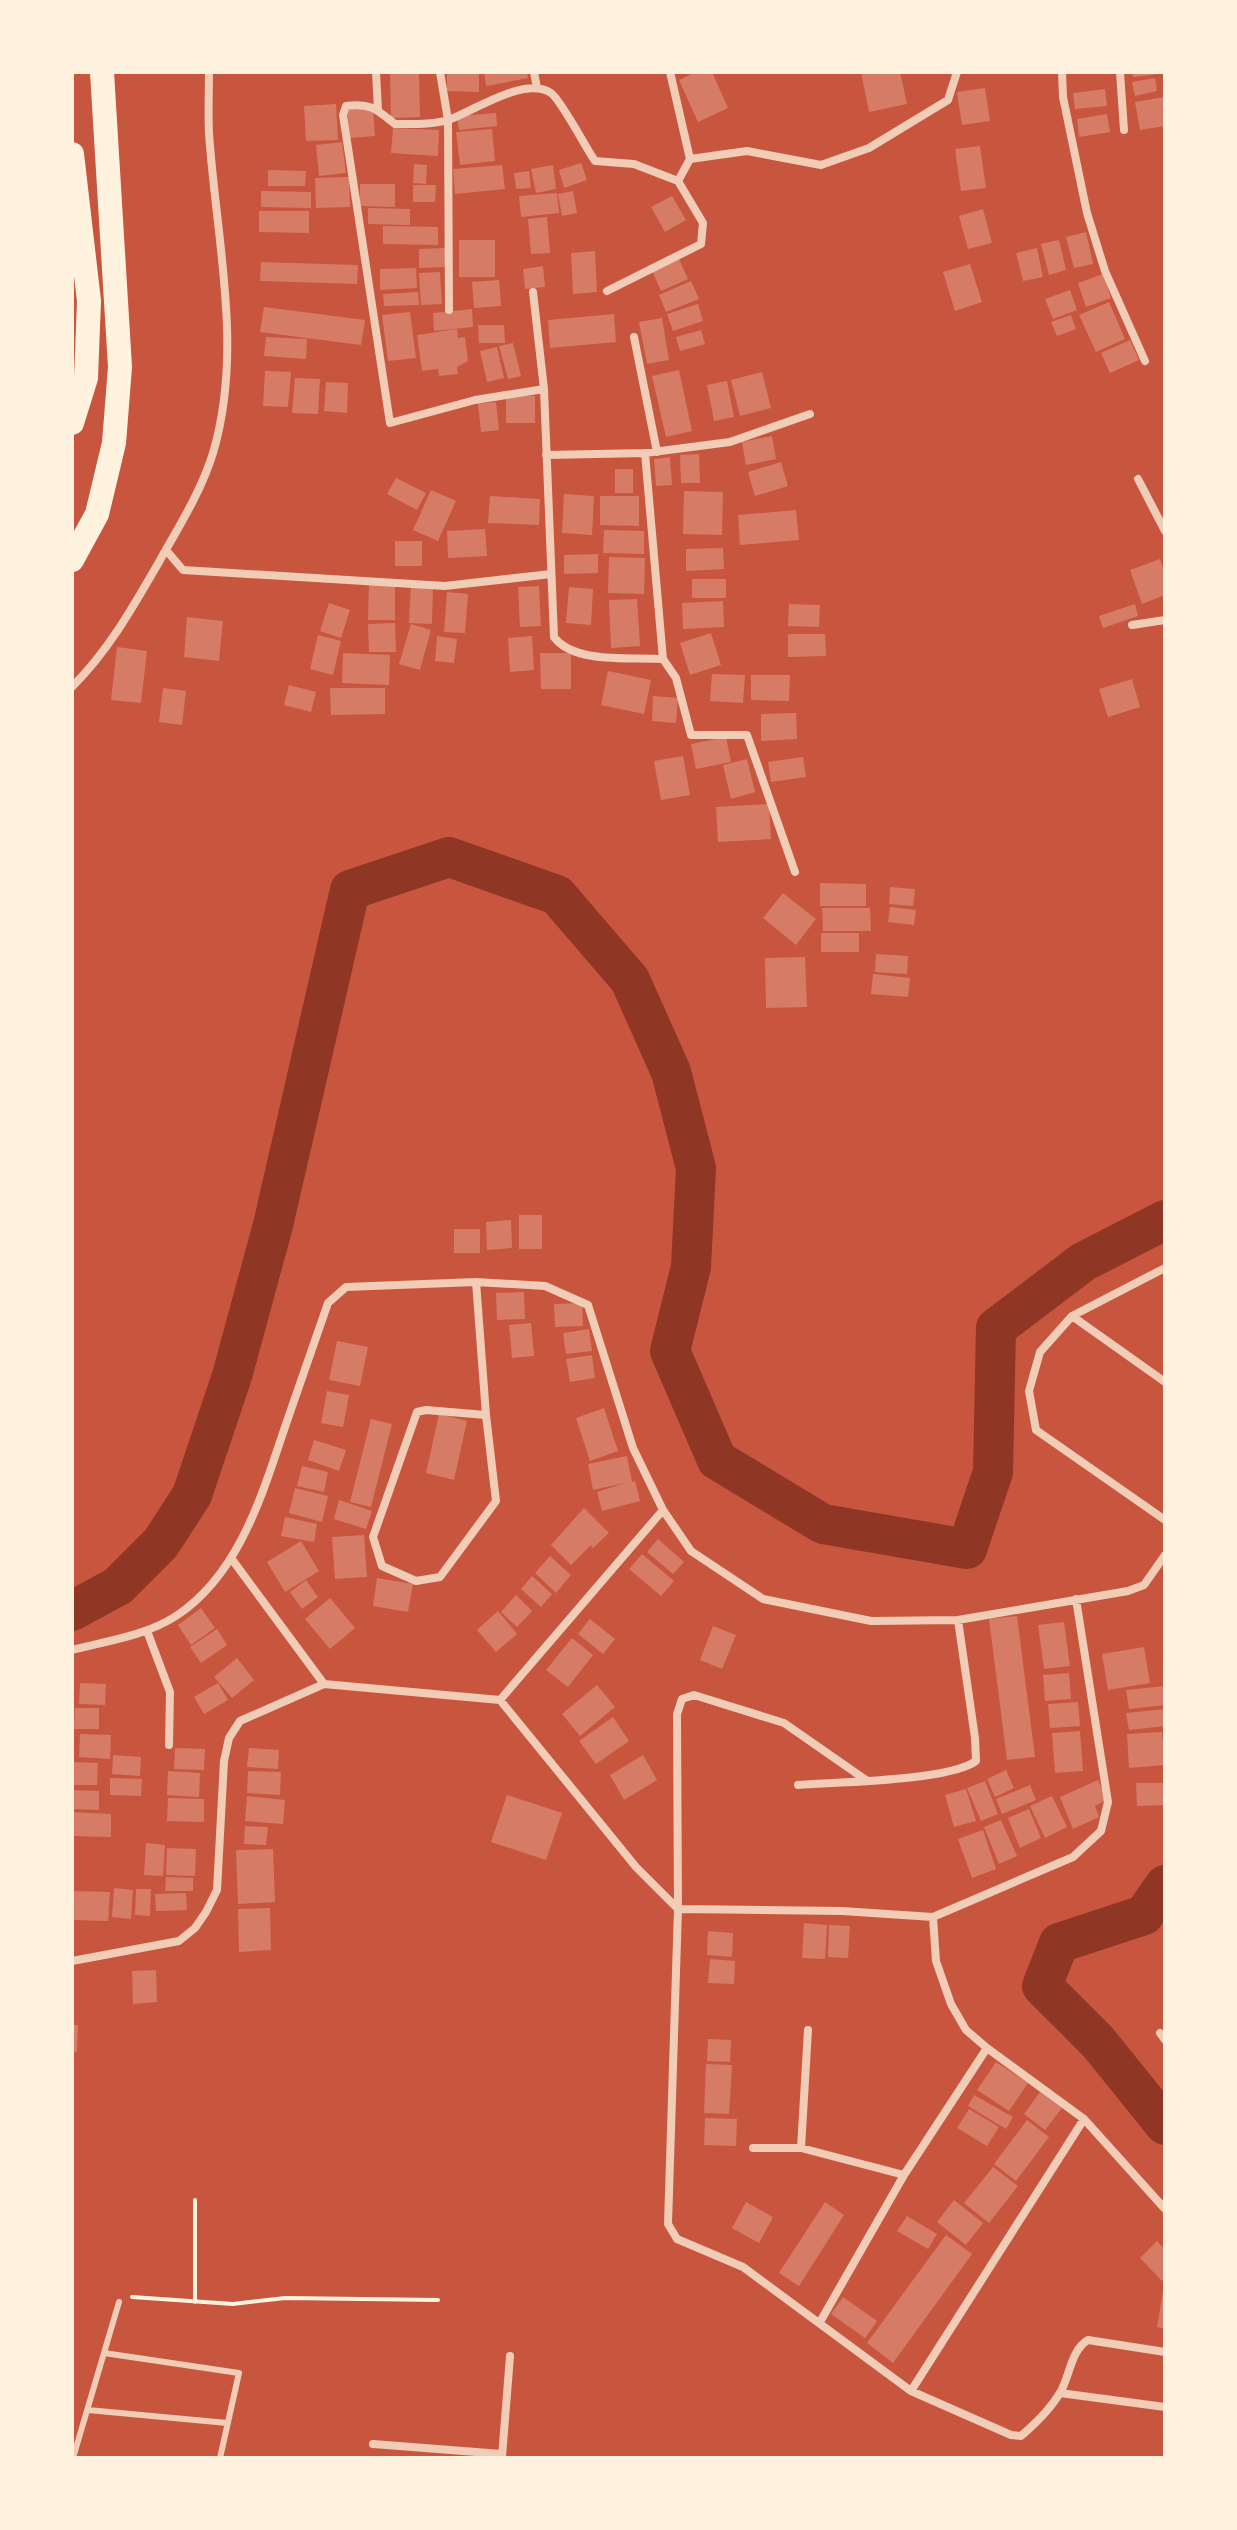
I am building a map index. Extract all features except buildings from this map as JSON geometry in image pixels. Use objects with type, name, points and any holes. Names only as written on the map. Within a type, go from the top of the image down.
[{"type":"highway","points":[[72,560],[97,514],[114,443],[120,367],[102,72]]},
{"type":"highway","points":[[72,154],[89,301],[86,378],[72,423]]},
{"type":"street","points":[[72,687],[121,628],[186,514],[212,455],[224,399],[227,348],[222,250],[209,132],[209,72]]},
{"type":"street","points":[[376,72],[378,110]]},
{"type":"street","points":[[440,72],[448,120],[449,310]]},
{"type":"street","points":[[534,72],[537,88]]},
{"type":"street","points":[[670,72],[690,159],[678,181]]},
{"type":"street","points":[[690,159],[747,151],[821,165],[869,148],[948,100],[957,72]]},
{"type":"street","points":[[1062,72],[1063,97],[1087,213],[1105,271],[1145,361]]},
{"type":"street","points":[[1120,72],[1124,130]]},
{"type":"street","points":[[544,389],[475,400],[390,423],[343,115],[346,106],[364,104],[378,110],[395,124],[448,120],[496,97],[537,88],[552,94],[595,161],[634,164],[678,181],[703,223],[701,244],[607,291]]},
{"type":"street","points":[[533,292],[544,389],[554,637],[561,646],[582,655],[663,659]]},
{"type":"street","points":[[634,337],[657,452]]},
{"type":"street","points":[[546,455],[645,453],[730,442],[810,414]]},
{"type":"street","points":[[645,453],[663,659],[676,678],[691,735],[747,735],[795,872]]},
{"type":"street","points":[[1138,479],[1165,531]]},
{"type":"street","points":[[166,550],[183,570],[445,586],[551,574]]},
{"type":"street","points":[[1132,625],[1165,620]]},
{"type":"street","points":[[1165,1268],[1072,1316],[1040,1352],[1029,1391],[1036,1430],[1165,1520]]},
{"type":"street","points":[[476,1282],[496,1501],[440,1577],[416,1581],[382,1566],[373,1537],[417,1412],[486,1415]]},
{"type":"street","points":[[72,1650],[147,1631],[176,1615],[198,1599],[231,1558],[259,1502],[328,1303],[346,1287],[476,1282],[545,1286],[588,1305],[633,1448],[663,1510],[691,1551],[763,1599],[871,1621],[958,1620],[1128,1591],[1144,1585],[1165,1555]]},
{"type":"street","points":[[1072,1316],[1165,1382]]},
{"type":"street","points":[[500,1700],[663,1510]]},
{"type":"street","points":[[231,1558],[324,1684]]},
{"type":"street","points":[[72,1961],[179,1941],[195,1928],[217,1890],[224,1761],[229,1738],[240,1721],[324,1684],[500,1700],[636,1867],[678,1909],[842,1911],[933,1917],[1073,1857],[1101,1831],[1108,1802],[1076,1599]]},
{"type":"street","points":[[798,1785],[933,1775],[968,1767],[976,1761],[958,1620]]},
{"type":"street","points":[[147,1631],[170,1692],[169,1745]]},
{"type":"street","points":[[866,1780],[784,1723],[694,1695],[682,1699],[677,1714],[678,1909],[668,2224],[677,2239],[743,2267],[911,2391],[1011,2435],[1021,2436],[1060,2393],[1080,2345],[1088,2340],[1165,2352]]},
{"type":"street","points":[[933,1917],[936,1961],[951,2004],[966,2030],[1084,2119],[1165,2209]]},
{"type":"street","points":[[801,2148],[808,2030]]},
{"type":"street","points":[[820,2322],[904,2175],[987,2048]]},
{"type":"street","points":[[911,2391],[1084,2119]]},
{"type":"street","points":[[753,2148],[801,2148],[904,2175]]},
{"type":"street","points":[[373,2444],[502,2456],[510,2356]]},
{"type":"street","points":[[1060,2393],[1165,2407]]},
{"type":"lane","points":[[73,2458],[119,2302]]},
{"type":"lane","points":[[104,2353],[239,2373],[220,2458]]},
{"type":"lane","points":[[88,2410],[227,2423]]},
{"type":"path","points":[[195,2200],[195,2302]]},
{"type":"path","points":[[119,2302],[125,2296],[233,2304],[285,2298],[438,2300]]},
{"type":"waterway","points":[[72,1611],[118,1586],[161,1543],[192,1495],[232,1376],[273,1225],[350,890],[449,857],[557,895],[630,980],[671,1072],[696,1168],[691,1267],[670,1351],[717,1460],[823,1524],[967,1549],[993,1472],[996,1328],[1083,1262],[1165,1220]]},
{"type":"waterway","points":[[1165,1885],[1144,1915],[1059,1943],[1042,1986],[1098,2042],[1165,2125]]}]
